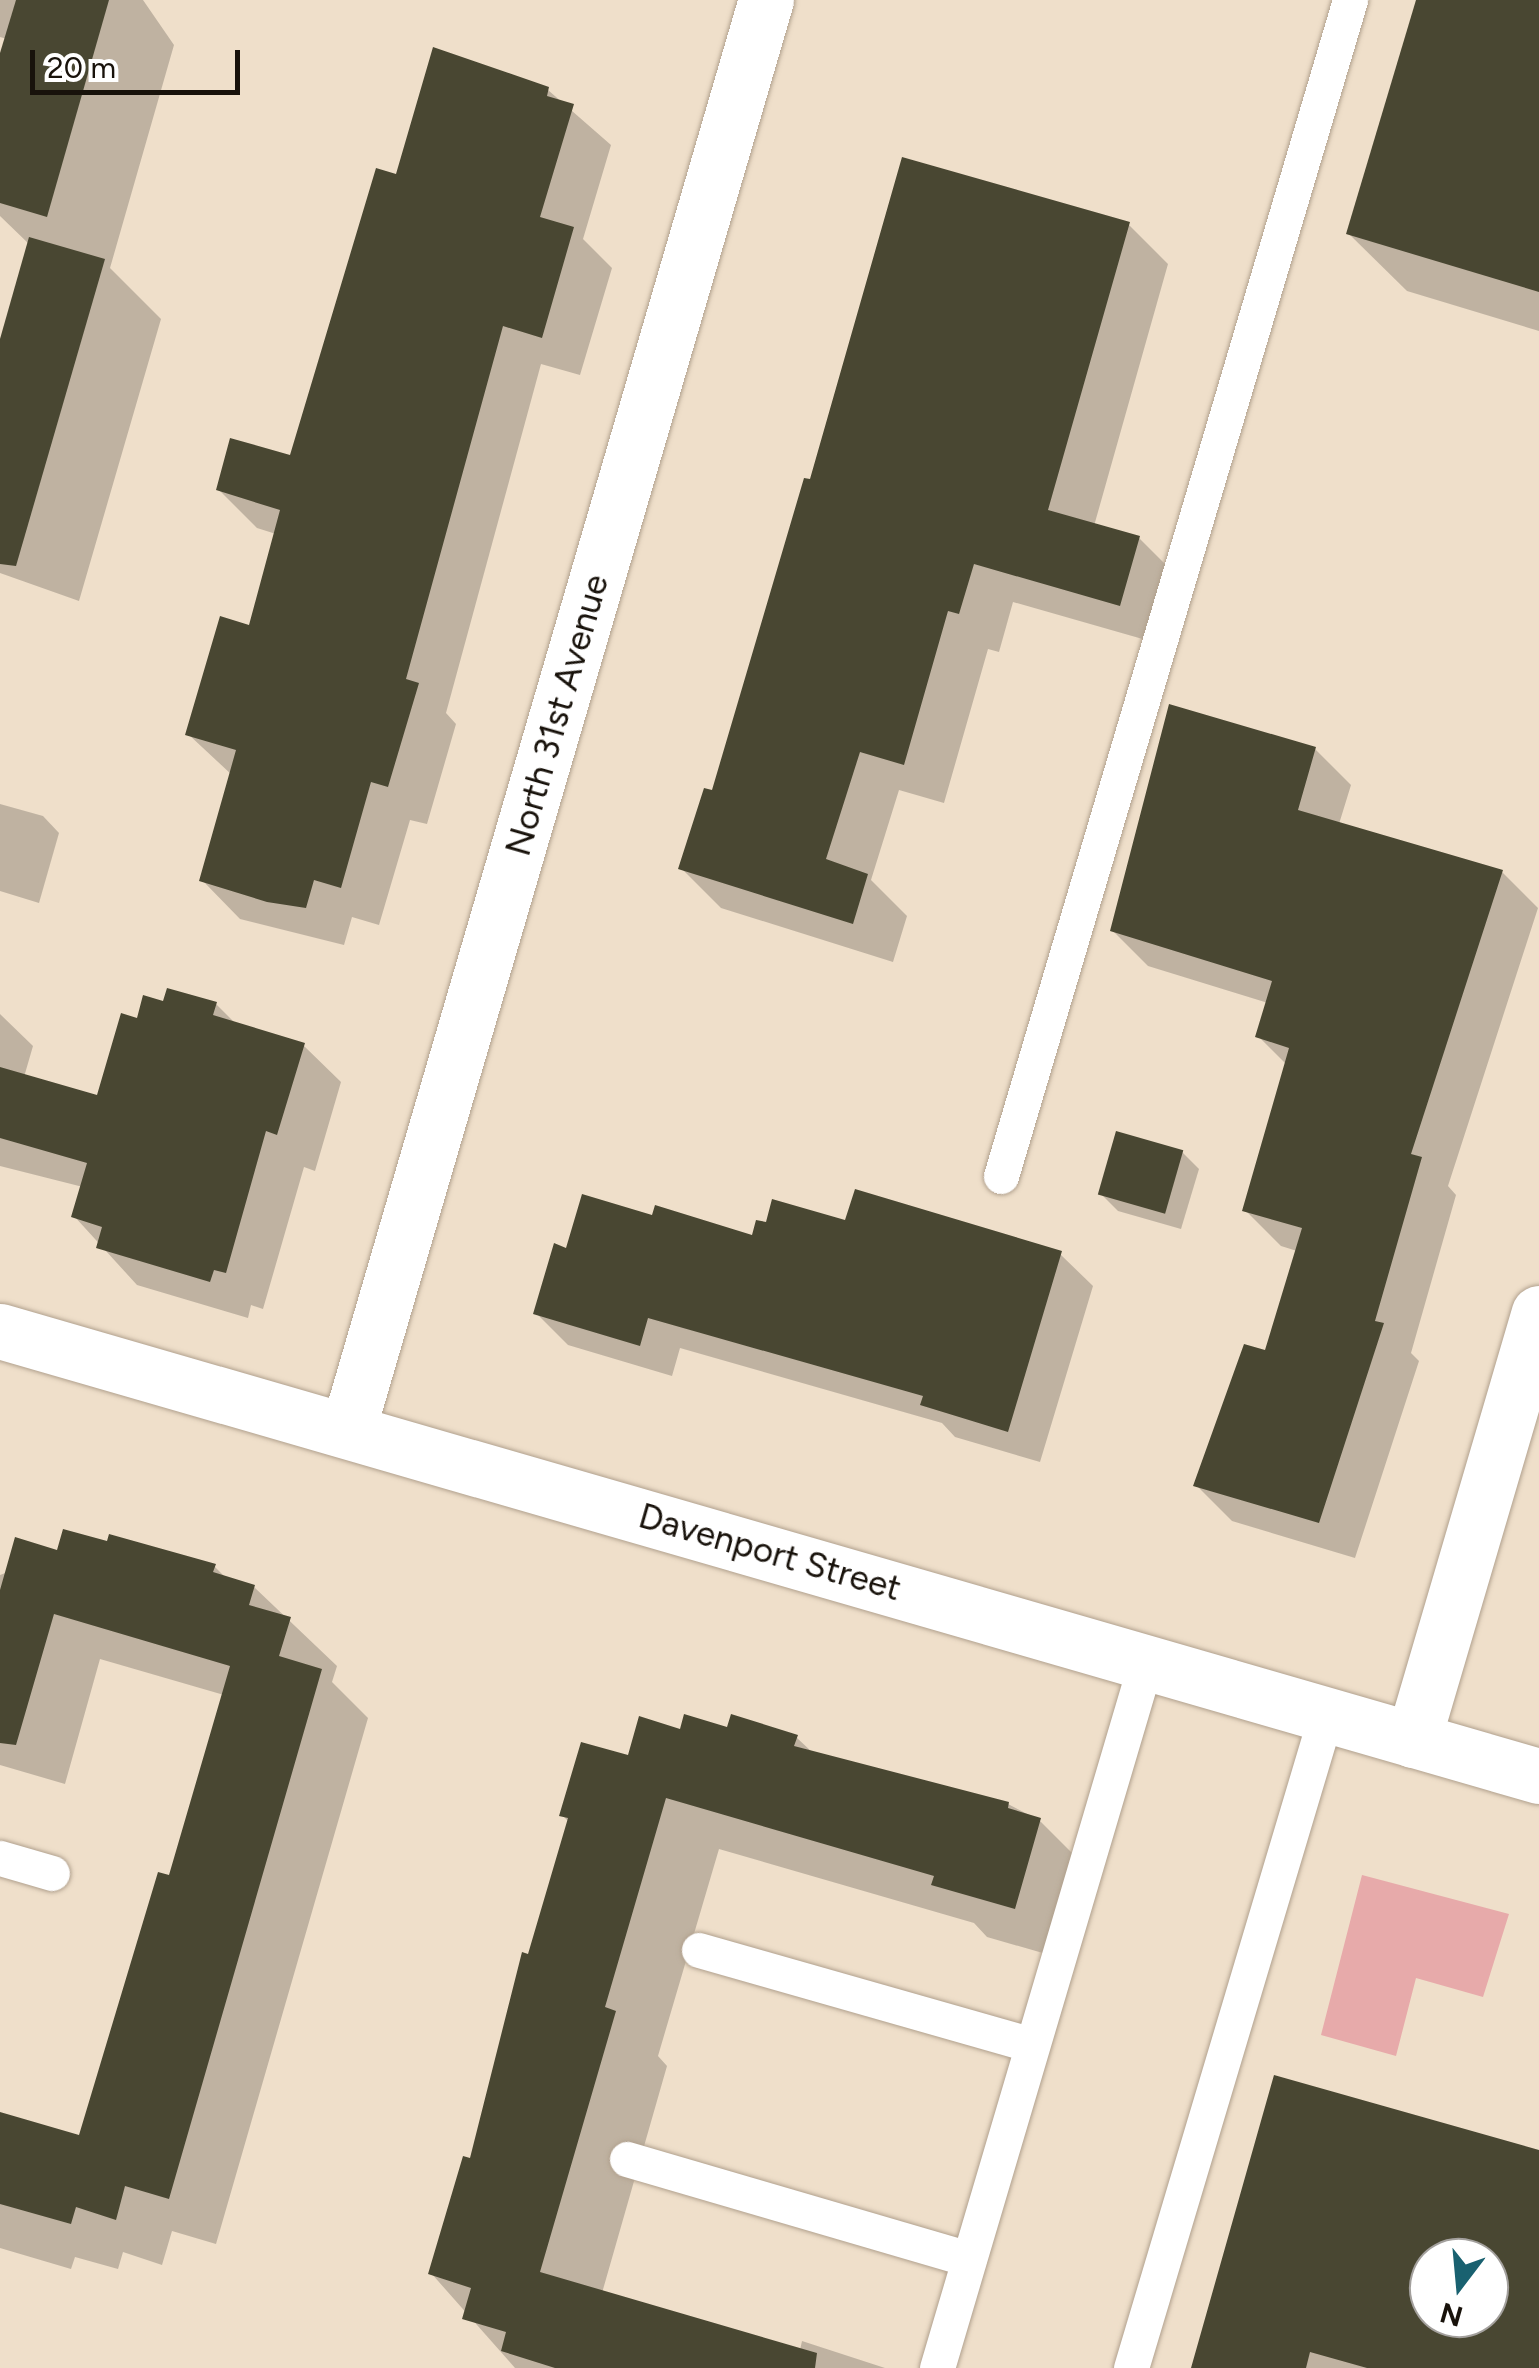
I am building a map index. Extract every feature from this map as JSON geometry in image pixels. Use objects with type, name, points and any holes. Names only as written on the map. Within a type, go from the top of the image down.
[{"type":"street","name":"North 31st Avenue","points":[[348,1430],[766,0]]},
{"type":"street","points":[[1413,1740],[1539,1313]]},
{"type":"street","name":"Davenport Street","points":[[0,1331],[1539,1776]]},
{"type":"lane","points":[[1001,1176],[1350,0]]},
{"type":"lane","points":[[937,2368],[1146,1662]]},
{"type":"lane","points":[[1131,2368],[1326,1715]]},
{"type":"lane","points":[[0,1858],[52,1873]]},
{"type":"lane","points":[[699,1950],[1032,2045]]},
{"type":"lane","points":[[628,2158],[969,2259]]},
{"type":"shaded area","points":[[1362,1875],[1509,1914],[1483,1997],[1416,1978],[1396,2056],[1321,2035]]},
{"type":"building","points":[[16,0],[109,0],[47,217],[0,203],[0,53]]},
{"type":"building","points":[[1416,0],[1539,0],[1539,292],[1346,234]]},
{"type":"building","points":[[433,47],[549,87],[547,96],[574,104],[540,217],[574,227],[542,338],[503,326],[406,679],[419,683],[388,787],[371,782],[341,888],[314,880],[306,908],[267,902],[199,881],[236,750],[185,735],[220,616],[249,625],[280,510],[216,490],[230,438],[290,455],[376,168],[396,174]]},
{"type":"building","points":[[902,157],[1130,222],[1048,510],[1140,536],[1120,606],[974,564],[959,614],[948,611],[904,765],[860,752],[826,859],[868,874],[853,924],[678,869],[704,788],[712,790],[804,478],[810,479]]},
{"type":"building","points":[[29,237],[105,259],[16,566],[0,564],[0,339]]},
{"type":"building","points":[[1169,704],[1316,747],[1298,810],[1503,870],[1411,1154],[1422,1157],[1375,1321],[1384,1323],[1319,1523],[1193,1486],[1244,1344],[1265,1350],[1302,1228],[1242,1211],[1289,1048],[1255,1037],[1272,981],[1110,931]]},
{"type":"building","points":[[167,988],[217,1002],[213,1015],[305,1043],[277,1135],[266,1131],[226,1273],[214,1270],[210,1282],[96,1248],[102,1227],[71,1217],[87,1163],[0,1138],[0,1067],[97,1095],[121,1013],[137,1018],[143,995],[163,1001]]},
{"type":"building","points":[[1116,1131],[1183,1150],[1165,1214],[1098,1194]]},
{"type":"building","points":[[855,1189],[1062,1251],[1008,1432],[920,1405],[923,1396],[648,1318],[640,1346],[533,1314],[554,1243],[566,1248],[582,1194],[652,1215],[655,1205],[752,1235],[756,1220],[766,1222],[772,1199],[845,1220]]},
{"type":"building","points":[[63,1529],[107,1541],[109,1534],[216,1564],[213,1572],[255,1585],[249,1605],[291,1617],[279,1656],[322,1669],[169,2199],[125,2186],[116,2220],[76,2207],[71,2224],[0,2204],[0,2112],[79,2135],[158,1872],[169,1875],[230,1666],[54,1614],[16,1745],[0,1743],[0,1590],[15,1537],[57,1550]]},
{"type":"building","points":[[684,1714],[727,1727],[731,1714],[798,1735],[794,1746],[1009,1802],[1008,1808],[1041,1818],[1015,1909],[931,1885],[934,1876],[666,1798],[605,2007],[616,2011],[540,2272],[817,2353],[815,2368],[555,2368],[501,2351],[506,2332],[462,2319],[471,2288],[428,2274],[463,2156],[470,2158],[522,1952],[528,1954],[568,1818],[559,1816],[581,1742],[628,1755],[639,1716],[680,1729]]},
{"type":"building","points":[[1274,2075],[1539,2150],[1539,2368],[1367,2368],[1310,2352],[1306,2368],[1191,2368]]}]
